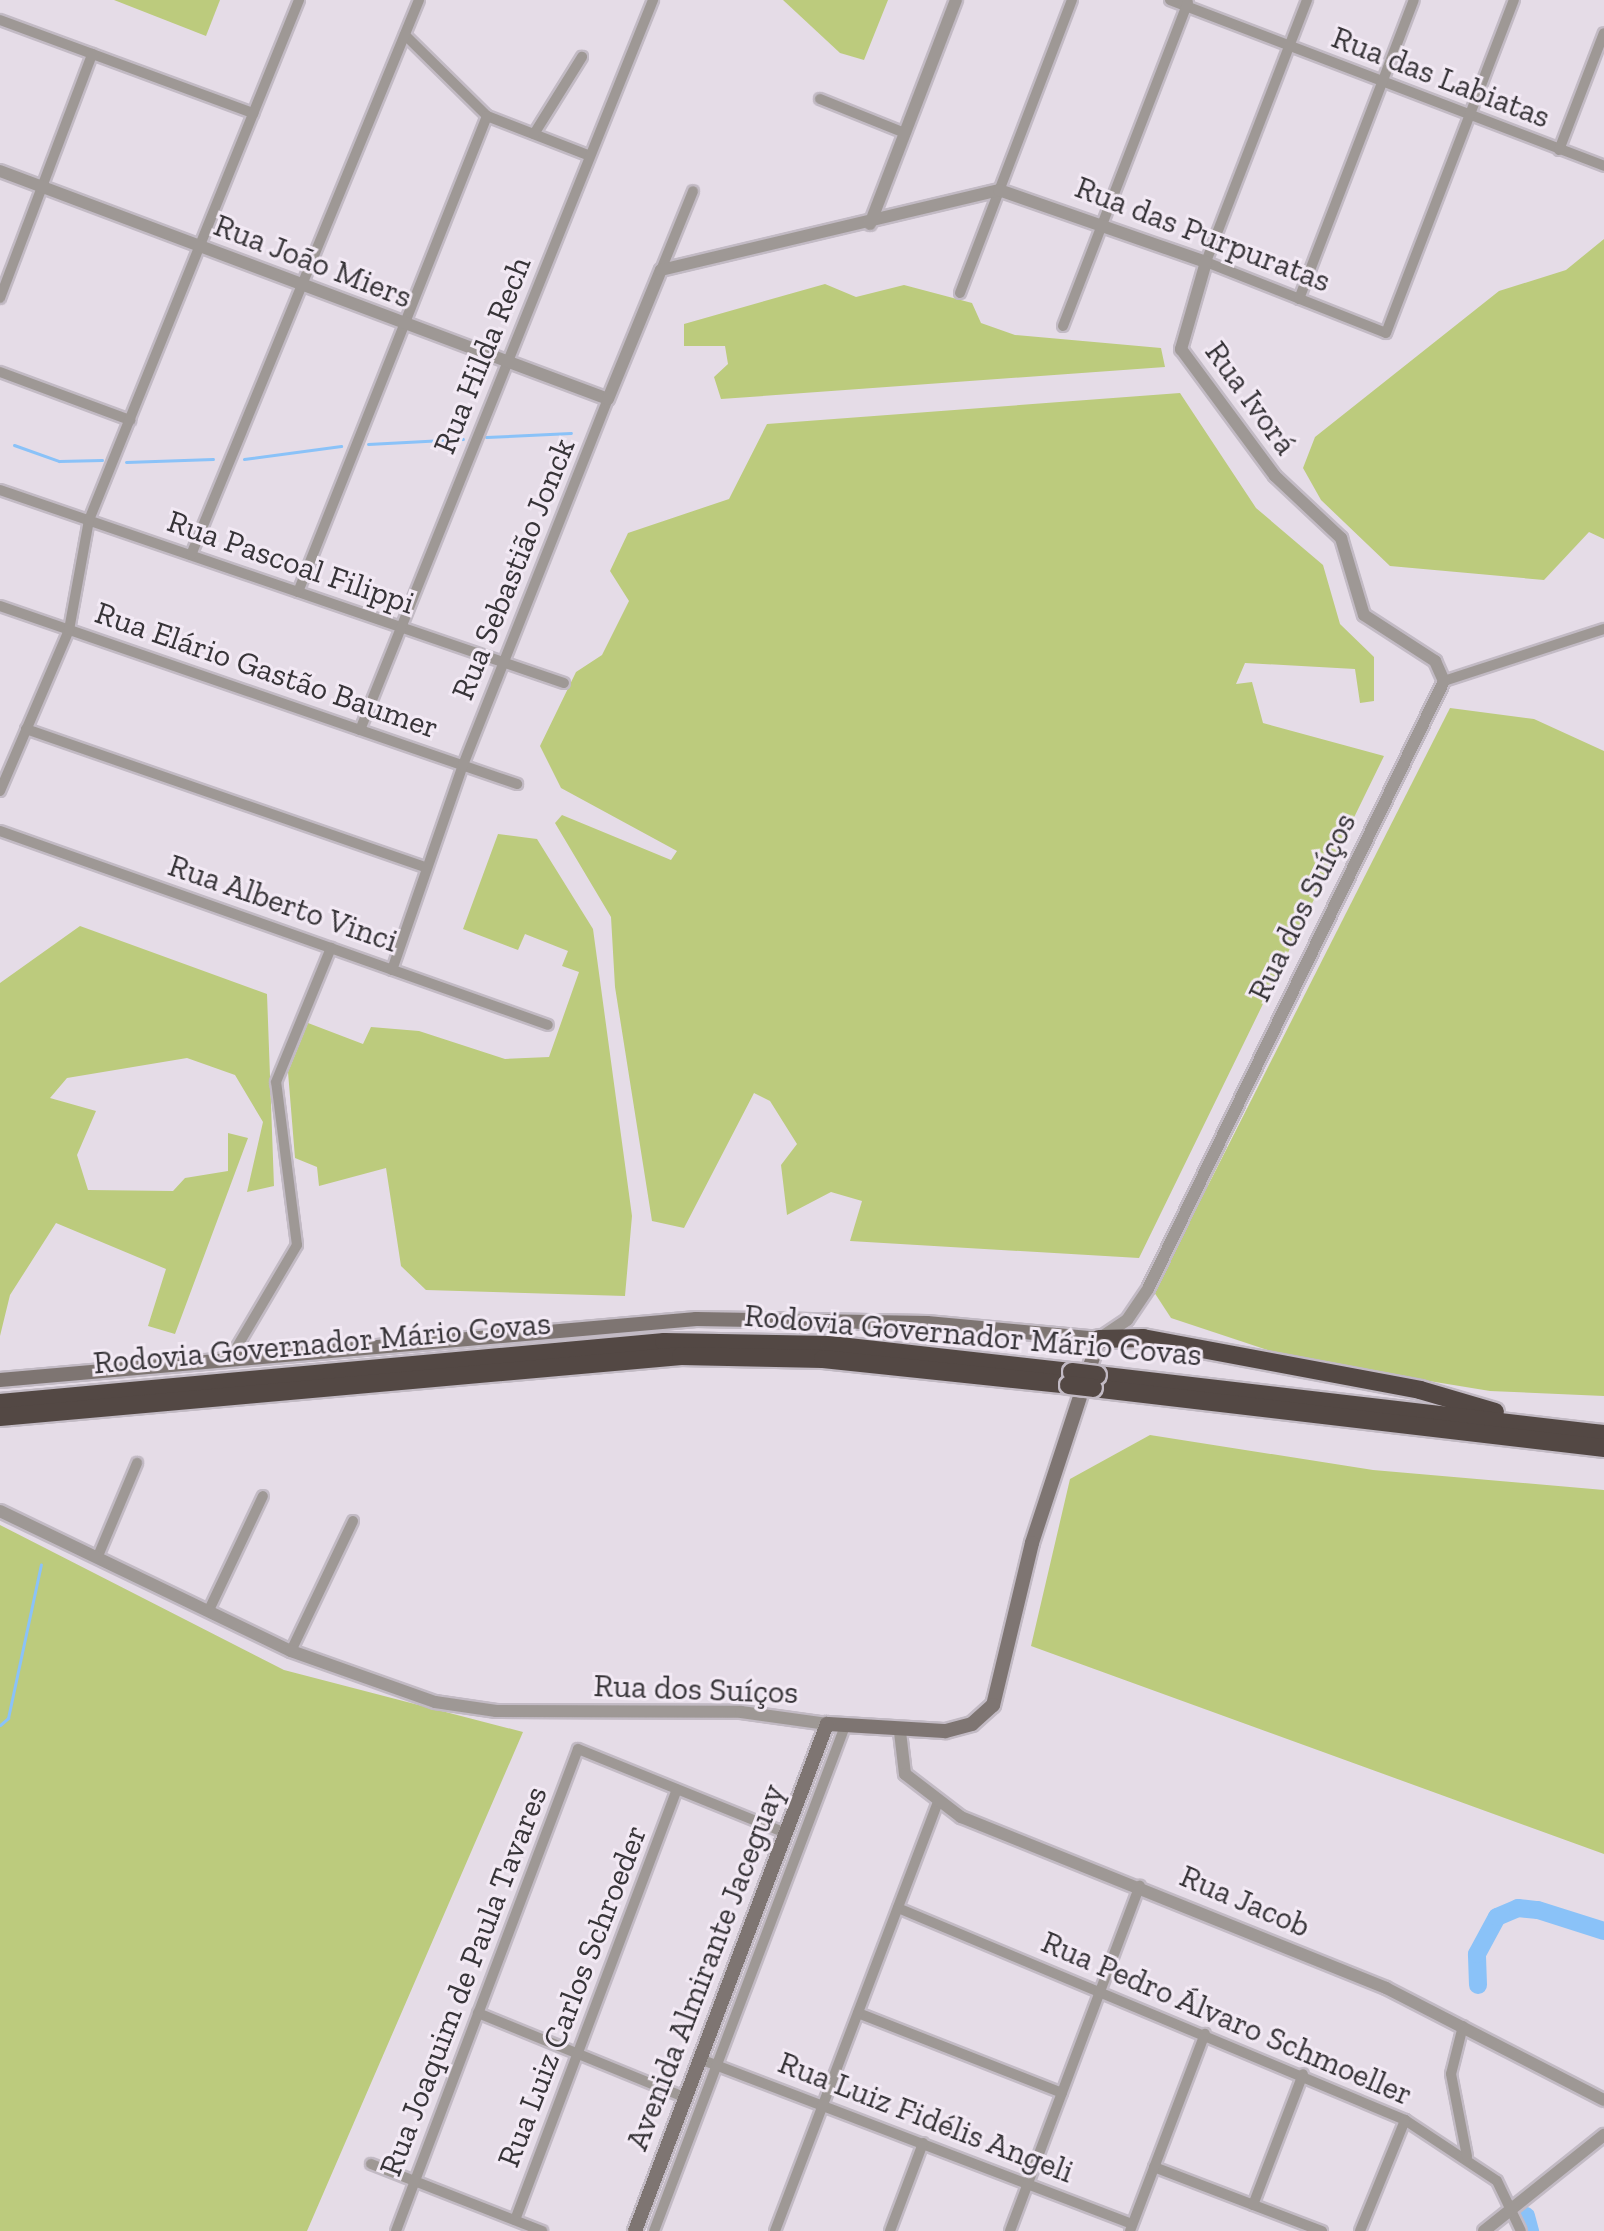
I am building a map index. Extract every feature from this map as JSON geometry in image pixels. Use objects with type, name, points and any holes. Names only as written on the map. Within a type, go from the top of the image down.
[{"type":"highway","points":[[1099,1339],[1143,1338],[1420,1390],[1544,1426]]},
{"type":"highway","name":"Rodovia Governador Mário Covas","points":[[0,1403],[664,1342],[831,1345],[1070,1379]]},
{"type":"highway","name":"Rodovia Governador Mário Covas","points":[[0,1417],[681,1356],[823,1359],[1095,1381],[1604,1434]]},
{"type":"highway","name":"Rodovia Governador Mário Covas","points":[[1095,1381],[1604,1448]]},
{"type":"highway","points":[[0,1425],[63,1411]]},
{"type":"main road","points":[[0,1380],[231,1357],[696,1319],[927,1323],[1099,1339]]},
{"type":"main road","name":"Rua dos Suíços","points":[[827,1724],[900,1732],[961,1728],[993,1705],[1032,1543],[1099,1339]]},
{"type":"main road","name":"Avenida Almirante Jaceguay","points":[[635,2231],[827,1724]]},
{"type":"street","points":[[0,791],[69,630],[89,520],[299,0]]},
{"type":"street","points":[[191,555],[419,0]]},
{"type":"street","name":"Rua Hilda Rech","points":[[360,730],[653,0]]},
{"type":"street","points":[[870,224],[956,0]]},
{"type":"street","points":[[960,293],[1072,0]]},
{"type":"street","name":"Rua das Labiatas","points":[[1170,0],[1187,3],[1289,46],[1604,166]]},
{"type":"street","name":"Rua Ivorá","points":[[1307,0],[1206,262],[1181,349],[1275,476],[1341,538],[1364,615],[1435,661],[1444,681]]},
{"type":"street","points":[[1299,299],[1414,0]]},
{"type":"street","points":[[1469,116],[1514,0]]},
{"type":"street","points":[[1063,326],[1187,3]]},
{"type":"street","points":[[0,20],[253,113]]},
{"type":"street","points":[[1559,150],[1604,33]]},
{"type":"street","points":[[405,35],[487,116],[590,156]]},
{"type":"street","points":[[0,298],[92,54]]},
{"type":"street","points":[[534,134],[582,57]]},
{"type":"street","points":[[820,99],[905,133]]},
{"type":"street","points":[[298,592],[487,116]]},
{"type":"street","name":"Rua das Purpuratas","points":[[999,190],[1102,223],[1386,333],[1469,116]]},
{"type":"street","name":"Rua João Miers","points":[[0,171],[608,399]]},
{"type":"street","points":[[661,270],[870,224],[999,190]]},
{"type":"street","name":"Rua Sebastião Jonck","points":[[392,970],[425,867],[463,765],[693,191]]},
{"type":"street","points":[[0,372],[130,420]]},
{"type":"street","name":"Rua Pascoal Filippi","points":[[0,490],[564,683]]},
{"type":"street","name":"Rua Elário Gastão Baumer","points":[[0,606],[517,784]]},
{"type":"street","points":[[1444,681],[1604,629]]},
{"type":"street","name":"Rua dos Suíços","points":[[1099,1339],[1136,1310],[1444,681]]},
{"type":"street","points":[[26,729],[425,867]]},
{"type":"street","name":"Rua Alberto Vinci","points":[[0,831],[548,1025]]},
{"type":"street","points":[[231,1357],[297,1245],[276,1082],[331,948]]},
{"type":"street","points":[[1136,1310],[1143,1338]]},
{"type":"street","points":[[98,1556],[137,1463]]},
{"type":"street","points":[[209,1610],[263,1496]]},
{"type":"street","name":"Rua dos Suíços","points":[[0,1511],[291,1651],[478,1711],[716,1711],[827,1724]]},
{"type":"street","points":[[291,1651],[353,1521]]},
{"type":"street","name":"Avenida Almirante Jaceguay","points":[[654,2231],[845,1726]]},
{"type":"street","name":"Rua Jacob","points":[[900,1732],[905,1774],[937,1804],[1140,1886],[1463,2026],[1604,2100]]},
{"type":"street","name":"Rua Joaquim de Paula Tavares","points":[[396,2231],[578,1749],[677,1789]]},
{"type":"street","points":[[677,1789],[786,1833]]},
{"type":"street","name":"Rua Luiz Carlos Schroeder","points":[[515,2220],[677,1789]]},
{"type":"street","points":[[775,2231],[937,1804]]},
{"type":"street","points":[[1010,2231],[1140,1886]]},
{"type":"street","name":"Rua Pedro Álvaro Schmoeller","points":[[898,1908],[1303,2074],[1405,2120],[1467,2156],[1514,2207]]},
{"type":"street","points":[[478,2013],[686,2098]]},
{"type":"street","points":[[858,2013],[1062,2093]]},
{"type":"street","points":[[1463,2026],[1451,2074],[1467,2156]]},
{"type":"street","points":[[1131,2227],[1205,2034]]},
{"type":"street","name":"Rua Luiz Fidélis Angeli","points":[[700,2059],[923,2143],[1131,2227]]},
{"type":"street","points":[[1253,2205],[1303,2074]]},
{"type":"street","points":[[1360,2231],[1405,2120]]},
{"type":"street","points":[[1484,2231],[1604,2135]]},
{"type":"street","points":[[890,2231],[923,2143]]},
{"type":"street","points":[[371,2164],[542,2231]]},
{"type":"street","points":[[1154,2167],[1322,2231]]},
{"type":"street","points":[[1514,2207],[1521,2231]]},
{"type":"green space","points":[[114,0],[220,0],[206,36]]},
{"type":"green space","points":[[783,0],[888,0],[864,60],[840,53]]},
{"type":"green space","points":[[1604,239],[1604,539],[1589,532],[1544,580],[1390,566],[1321,500],[1303,468],[1315,437],[1499,291],[1566,270]]},
{"type":"green space","points":[[825,284],[856,297],[904,285],[972,303],[981,323],[1015,335],[1161,348],[1165,367],[721,399],[714,377],[728,364],[725,346],[684,346],[684,324]]},
{"type":"green space","points":[[1180,393],[1256,508],[1323,565],[1340,624],[1374,657],[1374,701],[1360,703],[1355,669],[1245,663],[1236,684],[1252,682],[1263,723],[1384,756],[1139,1258],[850,1241],[862,1201],[831,1192],[787,1215],[781,1165],[797,1144],[770,1101],[754,1093],[684,1228],[652,1221],[615,987],[611,917],[555,823],[562,815],[671,860],[677,851],[561,788],[540,746],[576,672],[602,655],[629,601],[610,571],[628,533],[729,499],[767,424]]},
{"type":"green space","points":[[1450,708],[1534,719],[1604,751],[1604,1396],[1490,1391],[1295,1359],[1171,1318],[1154,1292]]},
{"type":"green space","points":[[498,834],[537,839],[593,929],[632,1216],[625,1296],[426,1290],[401,1266],[386,1168],[319,1186],[317,1167],[295,1158],[288,1072],[308,1023],[363,1044],[371,1027],[419,1031],[505,1059],[549,1057],[579,972],[562,966],[568,951],[525,934],[518,950],[463,929]]},
{"type":"green space","points":[[80,926],[267,994],[274,1186],[247,1192],[263,1122],[235,1075],[187,1058],[67,1078],[50,1098],[96,1111],[77,1155],[88,1190],[173,1191],[185,1178],[228,1171],[228,1133],[248,1138],[175,1334],[148,1326],[166,1269],[56,1223],[10,1295],[0,1336],[0,983]]},
{"type":"green space","points":[[1150,1435],[1373,1470],[1604,1490],[1604,1854],[1031,1646],[1070,1479]]},
{"type":"green space","points":[[0,1525],[284,1670],[523,1732],[307,2231],[0,2231]]},
{"type":"waterway","points":[[486,437],[571,433]]},
{"type":"waterway","points":[[368,444],[463,439]]},
{"type":"waterway","points":[[14,445],[59,461],[102,460]]},
{"type":"waterway","points":[[244,459],[341,446]]},
{"type":"waterway","points":[[126,462],[213,459]]},
{"type":"waterway","points":[[0,1725],[8,1718],[41,1564]]},
{"type":"waterway","points":[[1478,1985],[1477,1954],[1497,1917],[1518,1908],[1538,1910],[1604,1931]]},
{"type":"waterway","points":[[1526,2216],[1530,2231]]}]
